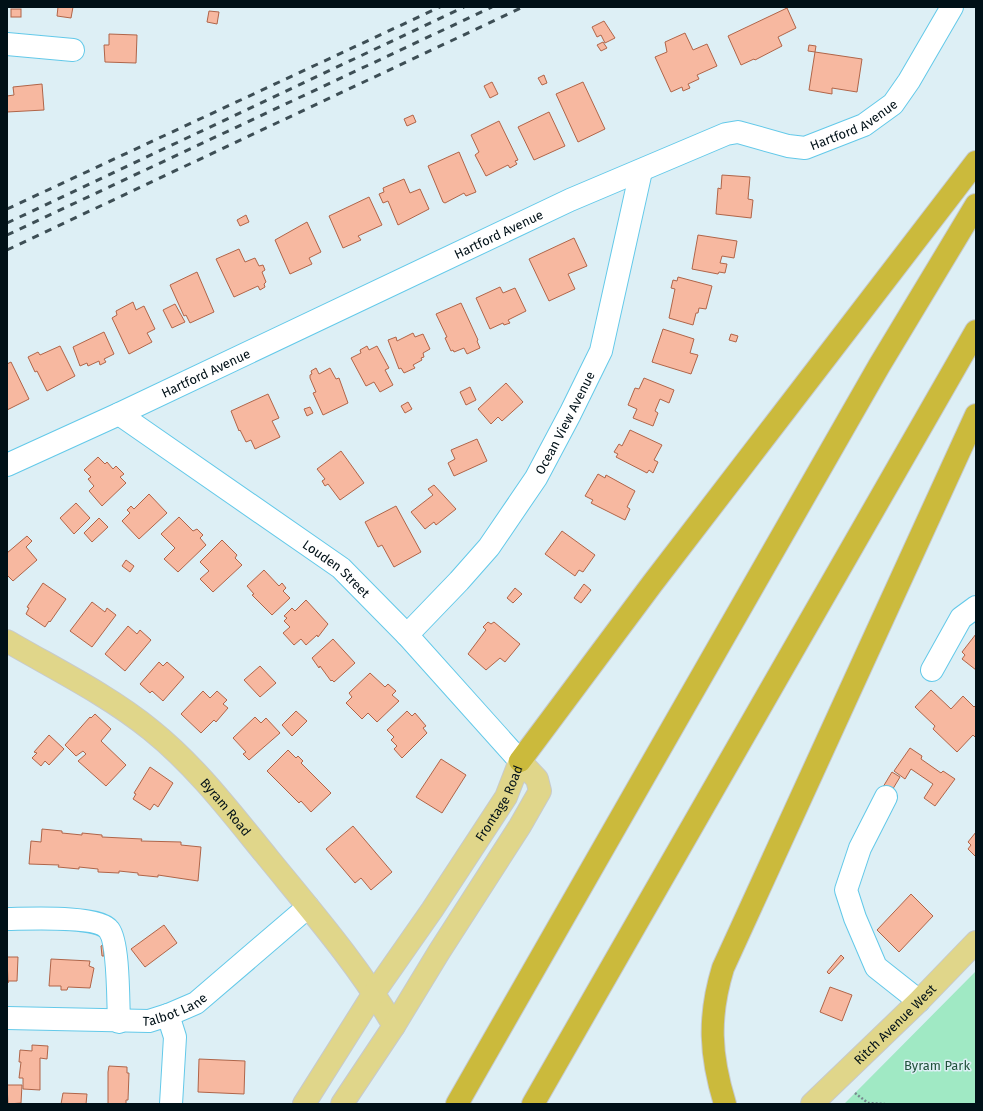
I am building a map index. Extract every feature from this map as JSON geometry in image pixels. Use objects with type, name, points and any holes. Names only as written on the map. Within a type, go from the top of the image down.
[{"type":"highway","points":[[520,761],[666,566],[976,162]]},
{"type":"highway","points":[[457,1104],[875,373],[976,205]]},
{"type":"highway","points":[[533,1104],[976,331]]},
{"type":"highway","points":[[725,1104],[718,1080],[712,1034],[713,1010],[723,968],[976,415]]},
{"type":"main road","name":"Byram Road","points":[[7,641],[122,709],[151,730],[207,784],[308,907],[374,993],[394,1026]]},
{"type":"main road","name":"Frontage Road","points":[[304,1104],[374,993],[432,910],[506,797],[520,761],[537,778],[540,790],[520,826],[439,952],[394,1026],[342,1104]]},
{"type":"main road","name":"Ritch Avenue West","points":[[819,1102],[976,942]]},
{"type":"street","name":"Hartford Avenue","points":[[7,465],[119,414],[570,200],[726,134],[738,132],[788,146],[805,148],[864,125],[893,104],[910,81],[952,7]]},
{"type":"street","points":[[7,44],[74,50]]},
{"type":"street","name":"Ocean View Avenue","points":[[407,635],[459,581],[489,547],[536,478],[570,414],[601,351],[641,171]]},
{"type":"street","name":"Louden Street","points":[[119,414],[341,568],[407,635],[520,761]]},
{"type":"street","points":[[932,670],[961,618],[976,607]]},
{"type":"street","points":[[886,797],[860,848],[846,890],[855,918],[876,967],[919,1001]]},
{"type":"street","name":"Talbot Lane","points":[[7,1018],[119,1022],[149,1021],[168,1016],[196,1003],[308,907]]},
{"type":"street","points":[[7,919],[84,920],[102,925],[110,930],[115,947],[119,1022]]},
{"type":"street","points":[[168,1016],[175,1037],[171,1104]]},
{"type":"path","points":[[855,1093],[868,1103],[885,1104]]},
{"type":"green space","name":"Byram Park","points":[[976,971],[976,1104],[844,1104],[855,1093]]},
{"type":"building","points":[[58,7],[73,7],[71,18],[57,16]]},
{"type":"building","points":[[787,8],[796,28],[778,37],[782,46],[755,60],[754,59],[741,65],[728,36]]},
{"type":"building","points":[[11,9],[21,9],[21,17],[11,17]]},
{"type":"building","points":[[209,11],[219,12],[217,24],[207,22]]},
{"type":"building","points":[[604,21],[615,38],[605,43],[601,35],[597,37],[592,27]]},
{"type":"building","points":[[685,33],[693,50],[707,44],[717,66],[697,75],[699,79],[688,84],[690,88],[683,91],[682,87],[671,92],[655,57],[667,52],[665,42]]},
{"type":"building","points":[[109,34],[137,35],[136,63],[105,62],[104,45],[109,45]]},
{"type":"building","points":[[603,42],[607,48],[601,51],[597,45]]},
{"type":"building","points":[[809,45],[816,46],[815,52],[808,51]]},
{"type":"building","points":[[815,52],[862,59],[857,92],[832,88],[832,94],[809,90]]},
{"type":"building","points":[[544,75],[547,83],[542,85],[538,78]]},
{"type":"building","points":[[492,82],[498,94],[490,98],[484,86]]},
{"type":"building","points":[[583,82],[605,129],[578,142],[556,94]]},
{"type":"building","points":[[42,84],[44,110],[7,112],[7,96],[14,95],[13,87]]},
{"type":"building","points":[[549,112],[565,146],[534,160],[518,127]]},
{"type":"building","points":[[413,115],[416,122],[407,126],[404,119]]},
{"type":"building","points":[[499,121],[518,160],[515,161],[517,164],[510,168],[508,165],[486,176],[475,155],[479,152],[471,135]]},
{"type":"building","points":[[459,152],[476,192],[466,196],[464,193],[445,203],[443,202],[428,166]]},
{"type":"building","points":[[722,175],[750,177],[748,199],[753,200],[751,218],[716,214],[718,188],[721,189]]},
{"type":"building","points":[[404,179],[410,193],[420,189],[429,209],[398,225],[388,201],[383,203],[379,194],[384,192],[383,188]]},
{"type":"building","points":[[369,197],[382,225],[358,236],[361,240],[343,248],[329,216]]},
{"type":"building","points":[[246,215],[249,222],[240,226],[237,220]]},
{"type":"building","points":[[307,222],[321,252],[309,258],[312,264],[290,274],[275,240]]},
{"type":"building","points":[[698,235],[737,241],[734,258],[722,256],[720,263],[727,264],[725,273],[719,272],[718,274],[692,269]]},
{"type":"building","points":[[574,238],[587,266],[568,274],[575,289],[549,301],[529,259]]},
{"type":"building","points":[[239,249],[245,262],[255,258],[259,266],[263,265],[265,270],[262,272],[266,282],[264,284],[265,287],[260,290],[258,286],[234,297],[216,259]]},
{"type":"building","points":[[197,272],[214,312],[190,323],[186,315],[184,316],[170,285]]},
{"type":"building","points":[[678,277],[712,286],[706,309],[699,308],[693,325],[669,318],[675,289],[671,288],[673,280],[677,281]]},
{"type":"building","points":[[500,287],[503,293],[515,288],[526,311],[508,320],[510,323],[504,325],[503,323],[490,329],[476,298]]},
{"type":"building","points":[[133,302],[136,310],[144,306],[155,329],[147,333],[152,342],[129,354],[112,318],[117,315],[116,311]]},
{"type":"building","points":[[461,303],[478,340],[477,341],[480,348],[467,354],[464,348],[454,352],[453,350],[451,351],[445,338],[447,337],[436,314]]},
{"type":"building","points":[[175,304],[185,322],[172,328],[163,310]]},
{"type":"building","points":[[663,329],[694,339],[690,353],[698,355],[691,374],[652,362]]},
{"type":"building","points":[[104,332],[114,354],[104,359],[106,362],[100,365],[99,361],[88,366],[87,363],[80,366],[73,347]]},
{"type":"building","points":[[413,333],[415,337],[423,334],[430,349],[423,353],[424,357],[421,358],[422,360],[413,365],[415,368],[404,373],[401,368],[399,369],[388,340],[396,337],[397,341]]},
{"type":"building","points":[[731,334],[738,336],[736,342],[729,340]]},
{"type":"building","points":[[60,346],[75,376],[47,391],[37,371],[35,372],[28,357],[38,352],[40,355]]},
{"type":"building","points":[[367,346],[369,350],[377,346],[389,368],[385,370],[393,385],[380,392],[374,382],[366,386],[351,358],[361,353],[360,350]]},
{"type":"building","points":[[11,362],[29,399],[7,410],[7,364]]},
{"type":"building","points":[[316,368],[319,374],[330,368],[336,379],[339,378],[348,403],[323,415],[313,393],[316,392],[310,378],[310,375],[312,374],[311,371]]},
{"type":"building","points":[[644,378],[674,390],[669,403],[660,399],[655,411],[658,413],[653,426],[633,418],[637,409],[628,405],[635,388],[639,389]]},
{"type":"building","points":[[506,383],[523,402],[502,421],[498,417],[491,424],[478,409]]},
{"type":"building","points":[[470,387],[476,400],[466,405],[460,392]]},
{"type":"building","points":[[268,394],[279,418],[272,421],[280,437],[255,449],[251,440],[246,442],[240,430],[239,431],[231,411]]},
{"type":"building","points":[[408,402],[412,409],[405,413],[401,406]]},
{"type":"building","points":[[310,407],[313,413],[307,416],[304,409]]},
{"type":"building","points":[[630,430],[662,445],[654,460],[658,462],[653,473],[649,470],[647,473],[616,457],[618,454],[614,452],[619,444],[622,446]]},
{"type":"building","points":[[477,439],[487,461],[454,476],[448,463],[455,459],[451,450]]},
{"type":"building","points":[[341,451],[364,483],[340,500],[328,484],[325,486],[322,481],[325,479],[317,469]]},
{"type":"building","points":[[98,457],[105,464],[107,462],[113,469],[116,466],[124,474],[120,477],[126,483],[102,506],[89,491],[94,486],[88,479],[91,477],[84,470]]},
{"type":"building","points":[[598,474],[605,478],[606,475],[635,491],[627,507],[630,509],[625,520],[591,503],[593,500],[585,496]]},
{"type":"building","points":[[434,485],[456,509],[436,525],[434,522],[425,529],[411,512],[433,495],[428,489]]},
{"type":"building","points":[[149,494],[167,513],[139,539],[122,521],[130,513],[127,510],[131,506],[134,509]]},
{"type":"building","points":[[76,503],[90,518],[74,534],[60,518]]},
{"type":"building","points":[[396,506],[421,552],[394,567],[382,545],[378,547],[365,522]]},
{"type":"building","points":[[179,517],[193,531],[197,529],[203,535],[200,538],[206,545],[178,572],[164,559],[175,548],[161,534]]},
{"type":"building","points":[[99,518],[108,527],[92,542],[84,533]]},
{"type":"building","points":[[562,531],[595,555],[583,572],[579,570],[575,576],[545,554]]},
{"type":"building","points":[[27,536],[32,541],[26,547],[37,560],[13,581],[7,575],[7,553]]},
{"type":"building","points":[[222,540],[237,555],[235,558],[242,565],[213,592],[200,579],[209,571],[200,562]]},
{"type":"building","points":[[126,560],[134,566],[130,572],[122,566]]},
{"type":"building","points":[[264,570],[279,586],[282,583],[286,588],[283,591],[290,598],[272,615],[252,595],[254,594],[247,586]]},
{"type":"building","points":[[43,583],[66,599],[45,627],[26,614],[29,608],[27,607]]},
{"type":"building","points":[[584,584],[591,590],[581,603],[574,598]]},
{"type":"building","points":[[515,588],[522,594],[513,603],[507,598]]},
{"type":"building","points":[[306,600],[328,624],[318,637],[317,635],[306,645],[301,639],[294,645],[283,633],[290,627],[284,621],[287,618],[284,616],[292,608],[295,611]]},
{"type":"building","points":[[92,602],[105,612],[107,608],[116,615],[92,647],[70,631]]},
{"type":"building","points":[[488,622],[491,624],[494,622],[520,644],[505,662],[500,658],[486,670],[468,654],[486,630],[483,627]]},
{"type":"building","points":[[128,626],[137,634],[140,630],[151,640],[125,671],[105,654]]},
{"type":"building","points":[[976,634],[976,670],[962,659],[965,655],[962,652]]},
{"type":"building","points":[[333,639],[355,663],[334,682],[332,680],[331,681],[320,666],[319,668],[312,658]]},
{"type":"building","points":[[159,662],[163,666],[167,662],[184,677],[163,701],[152,691],[150,693],[140,684]]},
{"type":"building","points":[[260,666],[276,683],[260,697],[244,680]]},
{"type":"building","points":[[370,673],[385,687],[388,684],[396,691],[392,695],[399,701],[377,722],[368,713],[362,719],[346,703],[352,697],[349,693]]},
{"type":"building","points":[[931,690],[951,709],[963,696],[974,707],[976,705],[976,738],[973,735],[957,752],[933,729],[935,726],[915,707]]},
{"type":"building","points":[[203,691],[210,698],[217,691],[227,700],[223,704],[228,708],[216,722],[214,720],[201,733],[181,714]]},
{"type":"building","points":[[296,711],[307,721],[292,736],[282,725]]},
{"type":"building","points":[[407,711],[412,716],[415,713],[426,726],[423,728],[427,733],[402,758],[394,749],[397,746],[391,740],[394,737],[387,730]]},
{"type":"building","points":[[95,714],[111,729],[101,741],[126,765],[106,786],[78,761],[86,754],[83,751],[76,756],[65,745],[90,717],[91,718]]},
{"type":"building","points":[[255,717],[261,723],[266,718],[280,733],[249,760],[243,754],[246,752],[233,738]]},
{"type":"building","points":[[49,735],[64,749],[49,765],[45,761],[41,766],[32,758],[37,753],[34,752]]},
{"type":"building","points":[[910,748],[922,756],[921,759],[941,773],[943,771],[955,779],[935,806],[924,798],[933,784],[911,769],[905,779],[894,771]]},
{"type":"building","points":[[288,750],[296,758],[298,756],[303,761],[301,763],[331,793],[311,812],[301,801],[299,803],[267,771]]},
{"type":"building","points":[[441,759],[466,775],[442,813],[416,797]]},
{"type":"building","points":[[150,767],[173,783],[158,807],[154,804],[150,810],[133,799],[136,794],[134,793]]},
{"type":"building","points":[[892,772],[900,777],[891,792],[883,787]]},
{"type":"building","points":[[353,826],[392,872],[371,890],[361,878],[355,883],[326,849]]},
{"type":"building","points":[[42,829],[82,835],[82,833],[102,835],[102,837],[142,839],[141,841],[181,842],[181,845],[201,847],[198,881],[158,875],[158,877],[138,875],[138,873],[119,871],[119,873],[98,872],[98,869],[79,867],[79,869],[58,867],[59,865],[29,864],[31,841],[41,842]]},
{"type":"building","points":[[976,832],[976,857],[968,849],[971,845],[968,842]]},
{"type":"building","points":[[911,894],[933,916],[899,952],[877,930]]},
{"type":"building","points":[[164,925],[177,943],[145,967],[131,949]]},
{"type":"building","points":[[103,945],[104,956],[102,956],[101,946]]},
{"type":"building","points":[[841,955],[844,958],[829,974],[827,972]]},
{"type":"building","points":[[7,957],[18,957],[17,981],[8,981],[8,983]]},
{"type":"building","points":[[51,959],[90,961],[89,966],[94,968],[90,988],[68,987],[67,990],[61,990],[61,986],[49,986]]},
{"type":"building","points":[[830,987],[852,995],[842,1021],[820,1012]]},
{"type":"building","points":[[32,1045],[48,1046],[47,1059],[40,1058],[40,1090],[23,1089],[23,1078],[19,1078],[21,1062],[19,1062],[20,1050],[32,1051]]},
{"type":"building","points":[[199,1059],[245,1061],[244,1094],[198,1092]]},
{"type":"building","points":[[109,1066],[127,1067],[127,1073],[129,1073],[128,1100],[126,1100],[126,1104],[108,1104]]},
{"type":"building","points":[[7,1085],[22,1085],[21,1103],[8,1104]]},
{"type":"building","points":[[63,1093],[87,1094],[86,1104],[61,1104]]},
{"type":"railway","points":[[7,209],[440,7]]},
{"type":"railway","points":[[7,223],[464,7]]},
{"type":"railway","points":[[7,235],[492,7]]},
{"type":"railway","points":[[7,250],[523,7]]}]
